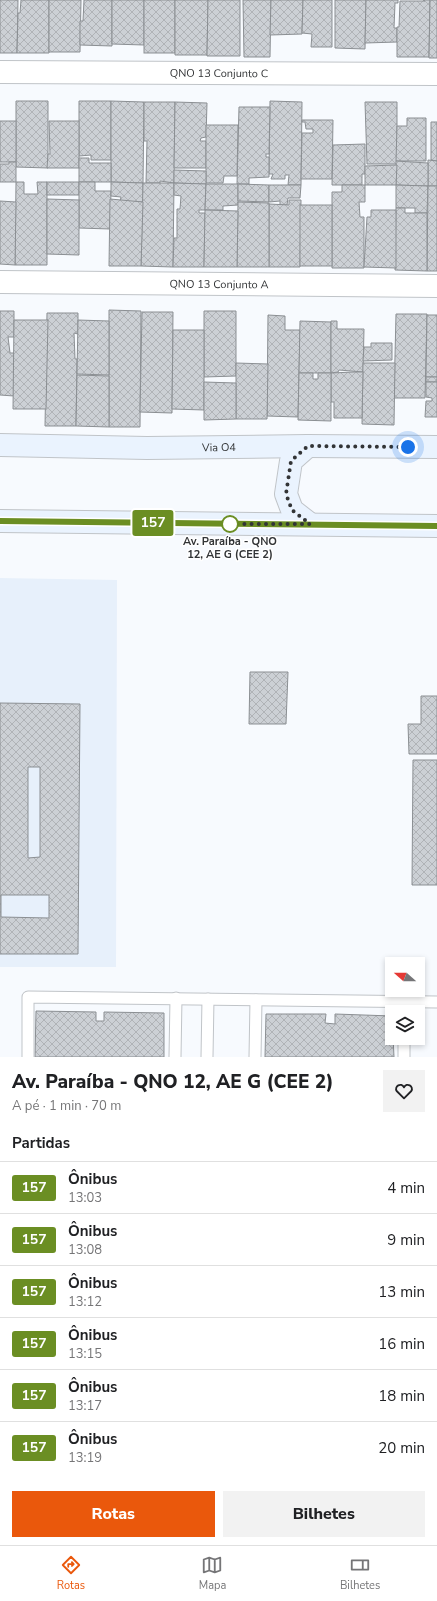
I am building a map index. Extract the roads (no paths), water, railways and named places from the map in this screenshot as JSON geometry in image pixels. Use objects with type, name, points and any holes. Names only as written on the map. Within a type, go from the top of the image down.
[{"type":"main road","name":"Via O4","points":[[0,445],[147,448],[308,446],[437,447]]},
{"type":"main road","points":[[308,446],[291,461],[286,494],[292,510],[310,524]]},
{"type":"main road","points":[[0,521],[437,526]]},
{"type":"street","name":"QNO 13 Conjunto C","points":[[0,72],[437,74]]},
{"type":"street","name":"QNO 13 Conjunto A","points":[[0,282],[437,286]]},
{"type":"lane","points":[[28,1057],[28,997],[256,1000],[385,1006]]},
{"type":"lane","points":[[175,1057],[176,998]]},
{"type":"lane","points":[[207,1057],[208,999]]},
{"type":"lane","points":[[255,1057],[256,1000]]},
{"type":"lane","points":[[417,1005],[437,1002]]},
{"type":"lane","points":[[404,1045],[404,1057]]},
{"type":"place","name":"Av. Paraíba - QNO 12, AE G (CEE 2)","points":[[230,524]]}]
